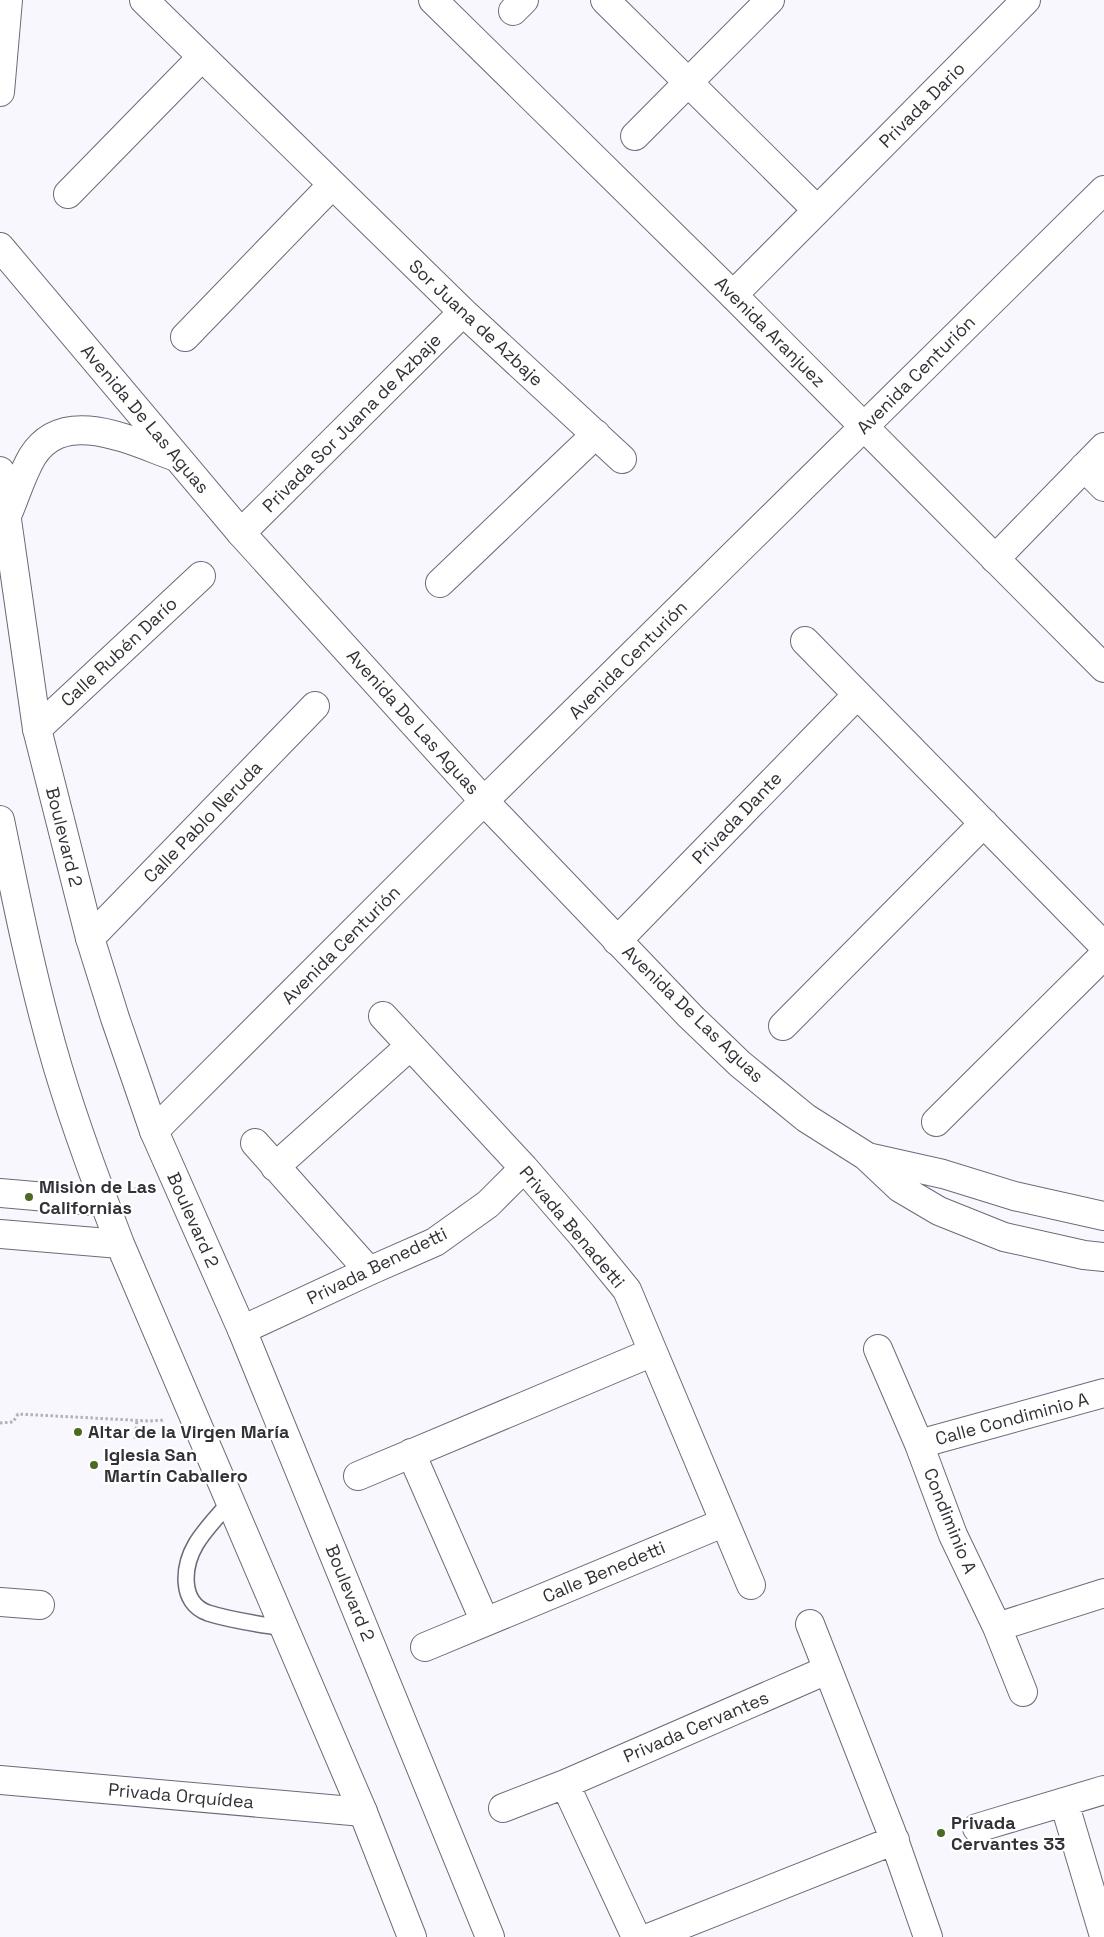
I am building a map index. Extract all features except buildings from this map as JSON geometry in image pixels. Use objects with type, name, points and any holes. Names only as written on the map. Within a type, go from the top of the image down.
[{"type":"street","points":[[0,92],[8,0]]},
{"type":"street","name":"Sor Juana de Azbaje","points":[[144,0],[463,312],[622,459]]},
{"type":"street","name":"Avenida Aranjuez","points":[[433,0],[733,295],[1104,668]]},
{"type":"street","points":[[605,0],[817,210]]},
{"type":"street","points":[[635,136],[770,0]]},
{"type":"street","name":"Privada Dario","points":[[733,295],[1026,0]]},
{"type":"street","points":[[68,194],[202,57]]},
{"type":"street","points":[[185,337],[332,185]]},
{"type":"street","name":"Avenida Centurión","points":[[154,1131],[484,801],[1104,190]]},
{"type":"street","name":"Avenida De Las Aguas","points":[[0,247],[241,533],[484,801],[690,1016],[740,1064],[806,1118],[866,1156],[900,1188],[939,1211],[1004,1237],[1104,1258]]},
{"type":"street","name":"Privada Sor Juana de Azbaje","points":[[241,533],[463,312]]},
{"type":"street","points":[[6,518],[32,457],[46,441],[67,432],[86,429],[110,434],[176,457]]},
{"type":"street","points":[[440,583],[596,434]]},
{"type":"street","points":[[995,559],[1104,447]]},
{"type":"street","points":[[1084,468],[1104,487]]},
{"type":"street","name":"Boulevard 2","points":[[0,471],[37,729],[90,938],[115,1018],[154,1131],[242,1330],[490,1937]]},
{"type":"street","name":"Calle Rubén Darío","points":[[37,729],[201,576]]},
{"type":"street","points":[[805,641],[1104,946]]},
{"type":"street","name":"Privada Dante","points":[[617,941],[858,695]]},
{"type":"street","name":"Calle Pablo Neruda","points":[[90,938],[315,706]]},
{"type":"street","points":[[0,820],[28,954],[58,1068],[104,1202],[120,1244],[363,1812],[412,1937]]},
{"type":"street","points":[[783,1026],[984,823]]},
{"type":"street","points":[[936,1122],[1104,955]]},
{"type":"street","name":"Privada Benadetti","points":[[383,1016],[524,1168],[627,1290],[723,1523],[751,1585]]},
{"type":"street","points":[[275,1167],[410,1046]]},
{"type":"street","points":[[255,1143],[369,1271]]},
{"type":"street","name":"Avenida De Las Aguas","points":[[866,1156],[943,1174],[1014,1196],[1104,1216]]},
{"type":"street","name":"Privada Benedetti","points":[[242,1330],[435,1242],[488,1204],[524,1168]]},
{"type":"street","points":[[0,1193],[104,1202]]},
{"type":"street","points":[[0,1234],[120,1244]]},
{"type":"street","name":"Condiminio A","points":[[878,1349],[919,1444],[953,1535],[997,1627],[1023,1692]]},
{"type":"street","points":[[358,1476],[653,1352]]},
{"type":"street","name":"Calle Condiminio A","points":[[919,1444],[1104,1393]]},
{"type":"street","points":[[411,1453],[485,1622]]},
{"type":"street","name":"Calle Benedetti","points":[[425,1647],[723,1523]]},
{"type":"street","points":[[997,1627],[1104,1592]]},
{"type":"street","points":[[0,1602],[40,1606]]},
{"type":"street","points":[[810,1624],[895,1840],[928,1937]]},
{"type":"street","name":"Privada Cervantes","points":[[503,1808],[564,1784],[827,1670]]},
{"type":"street","name":"Privada Orquídea","points":[[0,1780],[363,1812]]},
{"type":"street","points":[[564,1784],[636,1937]]},
{"type":"street","points":[[977,1828],[1104,1790]]},
{"type":"street","points":[[1064,1802],[1104,1936]]},
{"type":"street","points":[[651,1937],[895,1840]]},
{"type":"lane","points":[[230,1502],[196,1544],[186,1571],[186,1590],[196,1606],[207,1613],[284,1628]]},
{"type":"path","points":[[104,1202],[173,1174]]},
{"type":"path","points":[[0,1423],[12,1422],[18,1414],[137,1422],[165,1420]]},
{"type":"path","points":[[135,1439],[137,1422]]},
{"type":"place","name":"Mision de Las Californias","points":[[29,1197]]},
{"type":"place","name":"Altar de la Virgen María","points":[[78,1432]]},
{"type":"place","name":"Iglesia San Martín Caballero","points":[[94,1465]]},
{"type":"place","name":"Privada Cervantes 33","points":[[941,1833]]}]
